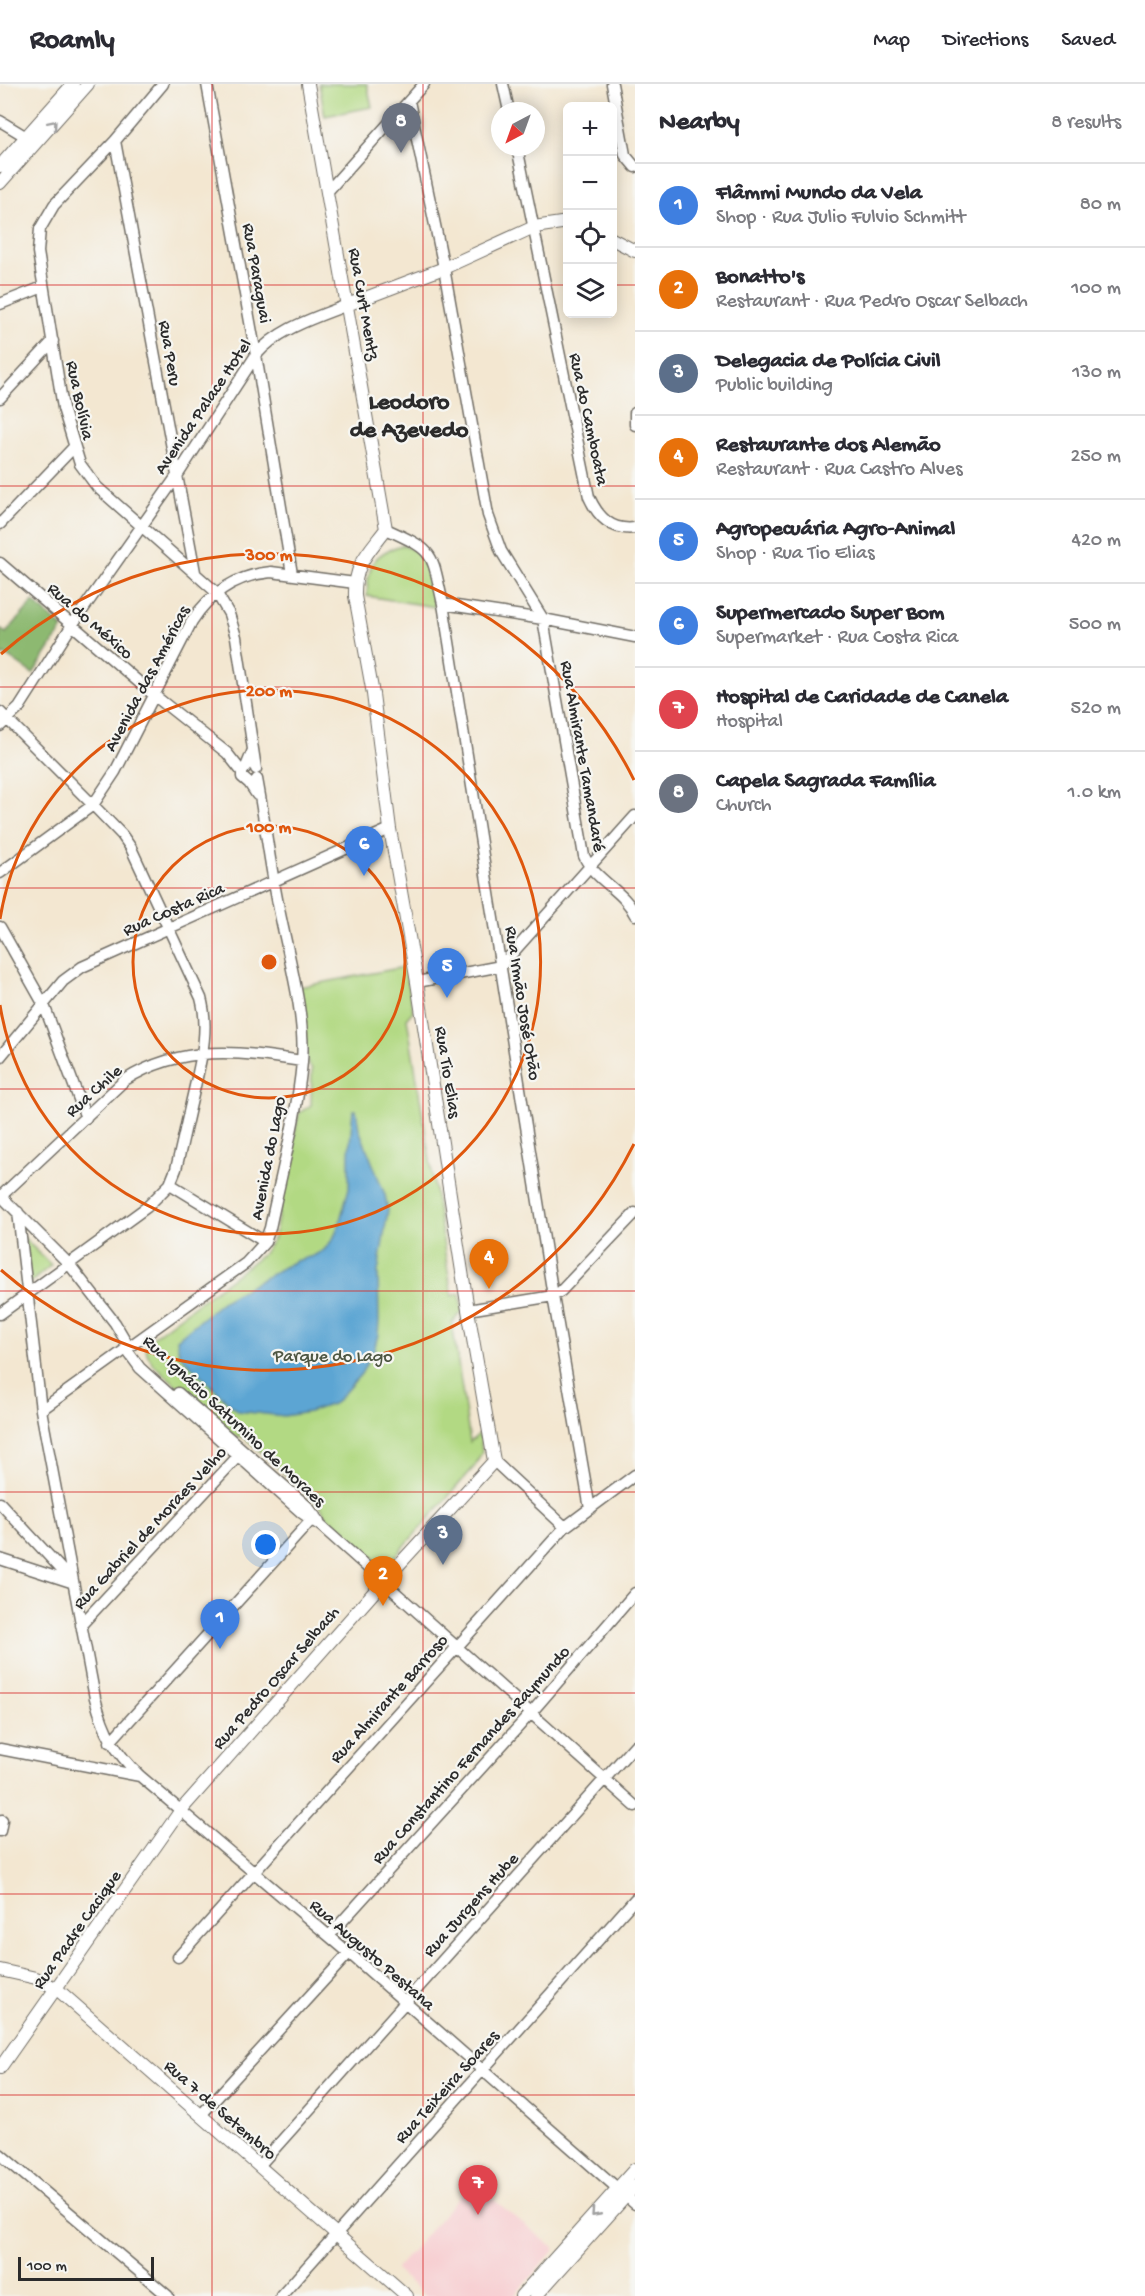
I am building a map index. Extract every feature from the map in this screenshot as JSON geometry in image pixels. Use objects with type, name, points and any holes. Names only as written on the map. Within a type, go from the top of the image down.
[{"type":"main road","points":[[0,183],[73,84]]},
{"type":"main road","points":[[0,166],[32,140],[88,84]]},
{"type":"main road","name":"Rua Curt Mentz","points":[[308,84],[386,529]]},
{"type":"main road","name":"Avenida Palace Hotel","points":[[346,305],[444,268],[534,227],[563,223]]},
{"type":"main road","points":[[617,242],[635,251]]},
{"type":"main road","name":"Rua Tio Elias","points":[[386,529],[362,560],[355,583],[355,596],[372,694],[390,829],[494,1461]]},
{"type":"main road","name":"Rua Pedro Oscar Selbach","points":[[181,1810],[383,1582],[494,1461]]},
{"type":"main road","name":"Rua Padre Cacique","points":[[0,2068],[181,1810]]},
{"type":"main road","name":"Rua 7 de Setembro","points":[[0,1970],[36,1978],[57,1989],[407,2296]]},
{"type":"main road","points":[[626,2196],[635,2169]]},
{"type":"main road","points":[[531,2293],[635,2186]]},
{"type":"street","points":[[115,141],[163,84]]},
{"type":"street","name":"Rua Paraguai","points":[[207,84],[256,355],[292,574]]},
{"type":"street","points":[[327,192],[424,84]]},
{"type":"street","points":[[503,84],[507,102]]},
{"type":"street","points":[[612,84],[625,155],[635,167]]},
{"type":"street","points":[[409,101],[444,268],[488,515],[501,550],[543,619]]},
{"type":"street","points":[[0,121],[32,140]]},
{"type":"street","name":"Rua Bolívia","points":[[115,141],[54,205],[40,228],[38,252],[63,408],[73,448],[80,464],[97,487],[216,592]]},
{"type":"street","name":"Rua Peru","points":[[115,141],[195,572]]},
{"type":"street","name":"Rua do Camboata","points":[[519,156],[589,497],[600,517],[607,523],[621,528],[635,528]]},
{"type":"street","points":[[0,304],[43,287]]},
{"type":"street","name":"Avenida Palace Hotel","points":[[3,719],[19,708],[72,625],[177,476],[256,355],[266,343],[281,332],[346,305]]},
{"type":"street","points":[[0,398],[52,341]]},
{"type":"street","points":[[635,412],[635,425]]},
{"type":"street","points":[[0,524],[73,448]]},
{"type":"street","name":"Rua Irmão José Otão","points":[[386,529],[413,541],[429,554],[435,566],[443,604],[590,1509]]},
{"type":"street","name":"Rua do México","points":[[0,563],[155,696],[227,753],[251,768]]},
{"type":"street","name":"Avenida das Américas","points":[[0,873],[93,805],[115,771],[192,621],[216,592],[258,573],[292,574],[355,583]]},
{"type":"street","name":"Avenida do Lago","points":[[42,1410],[127,1345],[246,1263],[265,1242],[273,1217],[302,1061],[300,1018],[273,882],[261,803],[251,768],[237,637],[229,614],[216,592]]},
{"type":"street","points":[[443,604],[543,619],[635,638]]},
{"type":"street","name":"Rua Almirante Tamandaré","points":[[543,619],[582,846],[590,868],[626,900],[635,915]]},
{"type":"street","points":[[0,1314],[147,1207],[170,1184],[176,1169],[202,1053],[205,1028],[203,1006],[131,848],[122,834],[3,719]]},
{"type":"street","points":[[417,982],[501,966],[635,816]]},
{"type":"street","name":"Rua Costa Rica","points":[[0,1057],[63,981],[82,967],[390,829]]},
{"type":"street","points":[[0,927],[44,1005],[86,1118]]},
{"type":"street","name":"Rua Chile","points":[[0,1196],[125,1080],[137,1072],[173,1059],[202,1053],[238,1052],[302,1061]]},
{"type":"street","points":[[170,1184],[265,1242]]},
{"type":"street","name":"Rua Ignácio Saturnino de Moraes","points":[[0,1196],[69,1264],[115,1323],[127,1345],[202,1420],[635,1806]]},
{"type":"street","points":[[18,1212],[42,1410],[95,1698],[110,1742],[316,1521]]},
{"type":"street","points":[[468,1310],[554,1296],[575,1278],[635,1213]]},
{"type":"street","name":"Rua Gabriel de Moraes Velho","points":[[81,1625],[240,1454]]},
{"type":"street","points":[[494,1461],[565,1527]]},
{"type":"street","name":"Rua Almirante Barroso","points":[[178,1957],[565,1527],[635,1475]]},
{"type":"street","points":[[0,1503],[73,1582]]},
{"type":"street","points":[[0,1558],[73,1582]]},
{"type":"street","name":"Rua Constantino Fernandes Raymundo","points":[[329,1936],[531,1713],[635,1593]]},
{"type":"street","name":"Rua Augusto Pestana","points":[[110,1742],[119,1755],[140,1776],[349,1953],[626,2196]]},
{"type":"street","name":"Rua Jurgens Hube","points":[[259,2166],[635,1745]]},
{"type":"street","points":[[0,1749],[140,1776]]},
{"type":"street","name":"Rua Teixeira Soares","points":[[281,2296],[635,1899]]},
{"type":"street","points":[[201,2115],[349,1953]]},
{"type":"street","points":[[0,2154],[168,2296]]},
{"type":"shaded area","points":[[472,2182],[555,2249],[514,2296],[425,2296],[395,2270]]},
{"type":"green space","points":[[319,84],[367,84],[372,107],[325,116]]},
{"type":"green space","points":[[402,545],[416,551],[425,564],[435,607],[367,596],[370,569],[373,563],[384,553]]},
{"type":"green space","points":[[33,602],[63,628],[33,674],[4,654],[0,658],[0,629],[6,633]]},
{"type":"green space","name":"Parque do Lago","points":[[405,967],[413,1011],[407,1018],[452,1296],[460,1293],[462,1312],[452,1323],[470,1442],[480,1433],[482,1452],[475,1466],[385,1568],[329,1520],[320,1506],[245,1438],[232,1435],[153,1364],[146,1349],[150,1339],[262,1255],[274,1238],[299,1113],[311,1105],[312,1069],[307,1062],[299,987]]},
{"type":"green space","points":[[22,1236],[51,1265],[30,1283]]},
{"type":"water","name":"Parque do Lago","points":[[353,1110],[356,1110],[359,1129],[385,1195],[388,1210],[378,1272],[379,1321],[374,1350],[361,1374],[335,1403],[309,1412],[284,1416],[237,1411],[179,1354],[177,1339],[223,1301],[295,1261],[324,1250],[333,1239],[349,1188]]},
{"type":"place","name":"Capela Sagrada Família","points":[[401,153]]},
{"type":"place","name":"Supermercado Super Bom","points":[[364,876]]},
{"type":"place","name":"Agropecuária Agro-Animal","points":[[447,998]]},
{"type":"place","name":"Restaurante dos Alemão","points":[[489,1289]]},
{"type":"place","name":"Delegacia de Polícia Civil","points":[[443,1565]]},
{"type":"place","name":"Bonatto's","points":[[383,1606]]},
{"type":"place","name":"Flâmmi Mundo da Vela","points":[[220,1649]]},
{"type":"place","name":"Hospital de Caridade de Canela","points":[[478,2215]]},
{"type":"district","name":"Leodoro de Azevedo","points":[[409,414]]}]
